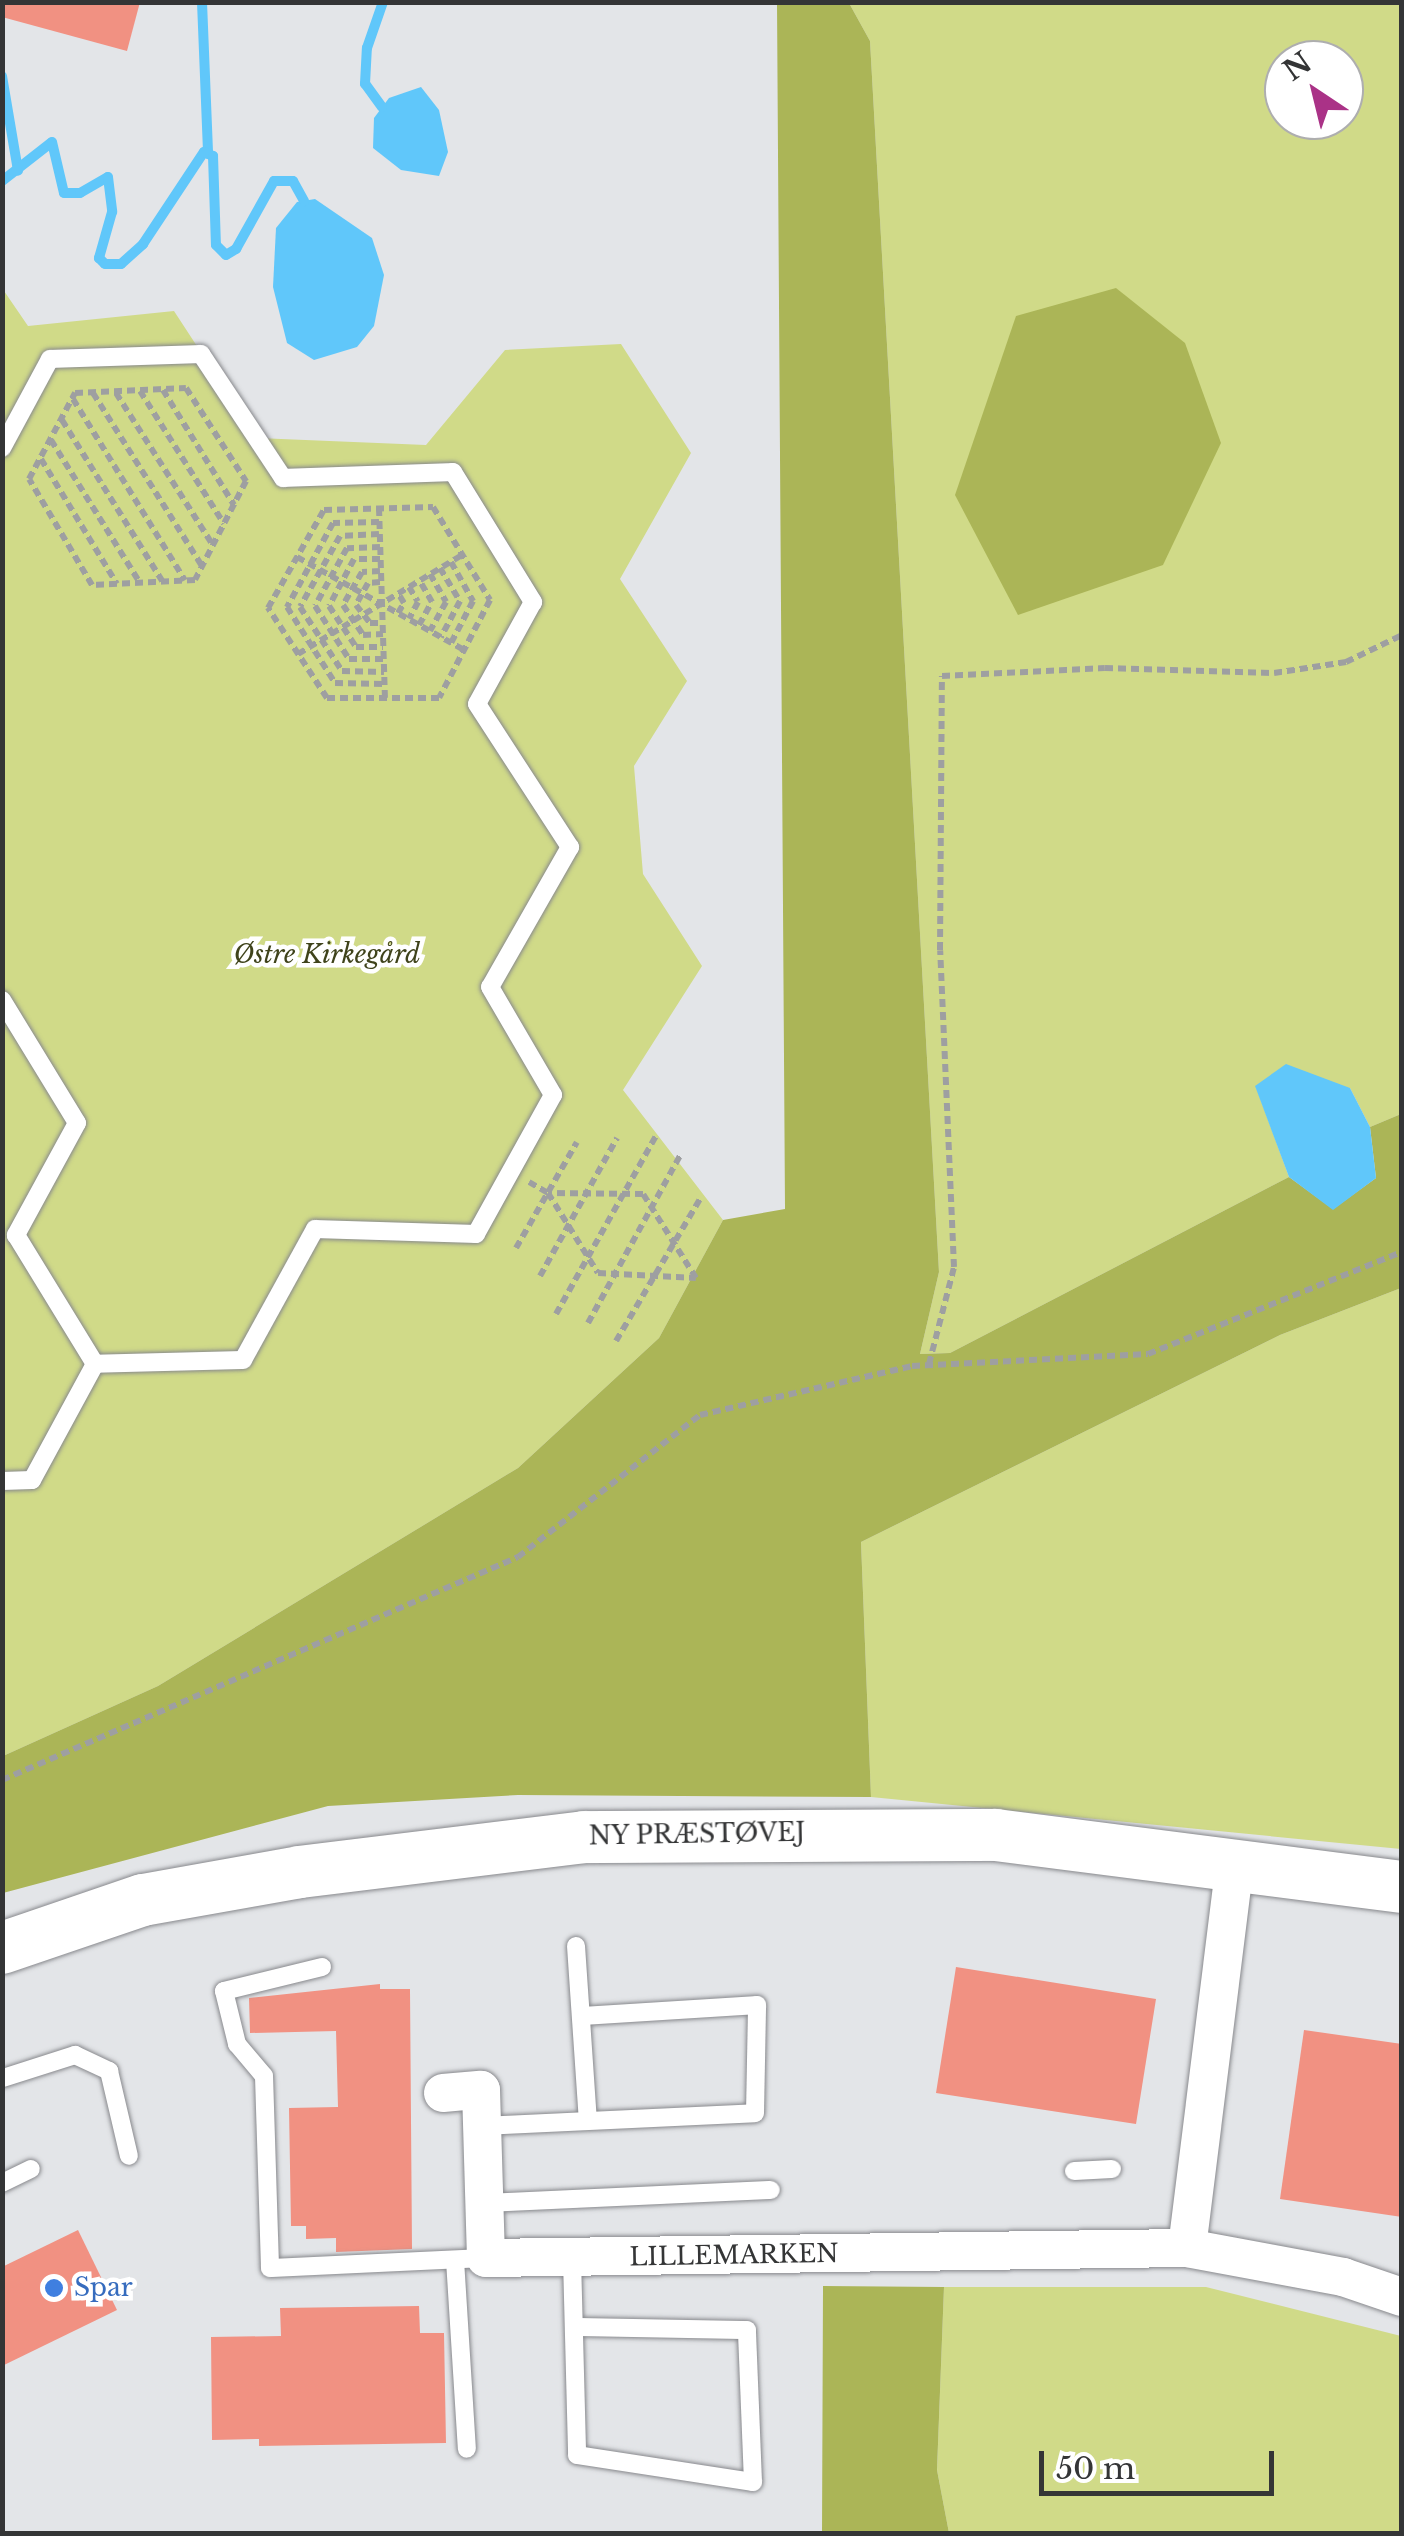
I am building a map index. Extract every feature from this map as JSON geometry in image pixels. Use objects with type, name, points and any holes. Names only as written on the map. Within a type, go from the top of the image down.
[{"type":"street","name":"NY PRÆSTØVEJ","points":[[2,1948],[143,1900],[300,1872],[584,1837],[996,1834],[1234,1861],[1402,1887]]},
{"type":"street","points":[[1187,2248],[1234,1861]]},
{"type":"street","points":[[444,2093],[481,2090],[484,2202],[470,2259]]},
{"type":"street","name":"LILLEMARKEN","points":[[470,2259],[1187,2248],[1343,2277],[1402,2297]]},
{"type":"lane","points":[[2,448],[50,359],[201,354],[283,478],[453,472],[534,602],[478,704],[570,847],[490,987],[552,1095],[476,1234],[315,1229],[243,1360],[95,1364]]},
{"type":"lane","points":[[2,1000],[78,1123],[16,1236],[95,1364]]},
{"type":"lane","points":[[2,1481],[32,1480],[95,1364]]},
{"type":"lane","points":[[576,1946],[588,2120]]},
{"type":"lane","points":[[322,1968],[224,1991],[237,2044],[264,2076],[270,2268],[470,2259],[467,2449]]},
{"type":"lane","points":[[482,2126],[755,2113],[756,2005],[583,2016]]},
{"type":"lane","points":[[3,2078],[75,2055],[109,2071],[130,2156]]},
{"type":"lane","points":[[1074,2171],[1112,2169]]},
{"type":"lane","points":[[2,2183],[31,2170]]},
{"type":"lane","points":[[484,2202],[771,2190]]},
{"type":"lane","points":[[572,2259],[577,2454],[752,2482],[747,2330],[574,2327]]},
{"type":"path","points":[[186,388],[246,481],[195,580],[92,585],[29,479],[72,398],[92,392],[139,390],[186,388]]},
{"type":"path","points":[[139,390],[224,524]]},
{"type":"path","points":[[162,390],[234,506]]},
{"type":"path","points":[[92,392],[202,566]]},
{"type":"path","points":[[115,392],[213,545]]},
{"type":"path","points":[[72,398],[185,580]]},
{"type":"path","points":[[61,419],[163,582]]},
{"type":"path","points":[[50,438],[140,583]]},
{"type":"path","points":[[40,458],[117,584]]},
{"type":"path","points":[[433,507],[490,600],[439,698],[327,698],[268,608],[324,510],[379,508],[433,507]]},
{"type":"path","points":[[379,508],[385,698]]},
{"type":"path","points":[[379,522],[332,524],[287,607],[336,683],[384,684]]},
{"type":"path","points":[[379,534],[340,536],[300,607],[342,671],[384,672]]},
{"type":"path","points":[[380,547],[347,548],[315,606],[349,659],[383,659]]},
{"type":"path","points":[[298,654],[462,555]]},
{"type":"path","points":[[297,558],[464,650]]},
{"type":"path","points":[[380,559],[354,560],[329,606],[356,647],[383,647]]},
{"type":"path","points":[[450,562],[473,601],[451,642]]},
{"type":"path","points":[[440,568],[460,601],[441,637]]},
{"type":"path","points":[[380,571],[362,572],[343,605],[363,635],[383,634]]},
{"type":"path","points":[[430,574],[446,602],[430,631]]},
{"type":"path","points":[[420,580],[432,602],[420,625]]},
{"type":"path","points":[[380,582],[368,583],[356,604],[370,624],[382,623]]},
{"type":"path","points":[[409,587],[418,602],[409,619]]},
{"type":"path","points":[[398,593],[404,603],[398,613]]},
{"type":"path","points":[[929,1365],[954,1268],[940,950],[942,676],[1071,668],[1274,673],[1346,662],[1402,634]]},
{"type":"path","points":[[556,1314],[656,1136]]},
{"type":"path","points":[[540,1276],[617,1138]]},
{"type":"path","points":[[516,1248],[577,1142]]},
{"type":"path","points":[[588,1323],[681,1154]]},
{"type":"path","points":[[510,1172],[548,1193],[643,1194],[696,1278],[598,1273],[548,1193]]},
{"type":"path","points":[[616,1341],[700,1198]]},
{"type":"path","points":[[2,1780],[518,1556],[700,1415],[929,1365],[1119,1356],[1178,1346],[1402,1252]]},
{"type":"green space","points":[[777,3],[849,3],[870,41],[939,1272],[920,1354],[950,1353],[1289,1177],[1333,1209],[1376,1178],[1370,1127],[1401,1114],[1401,1288],[1280,1335],[861,1542],[871,1797],[518,1795],[328,1806],[3,1893],[3,1756],[158,1686],[518,1468],[659,1338],[723,1220],[785,1209]]},
{"type":"green space","points":[[849,3],[1401,3],[1401,1114],[1370,1127],[1350,1088],[1256,1087],[1289,1177],[950,1353],[920,1354],[939,1272],[870,41]]},
{"type":"green space","name":"Østre Kirkegård","points":[[2,288],[28,326],[174,311],[257,438],[426,445],[505,350],[621,344],[691,453],[620,579],[687,681],[634,766],[643,874],[702,966],[623,1090],[723,1220],[659,1338],[518,1468],[158,1686],[3,1756]]},
{"type":"green space","points":[[1116,288],[1185,343],[1221,443],[1163,565],[1018,615],[955,495],[1016,316]]},
{"type":"green space","points":[[1401,1288],[1401,1849],[871,1797],[861,1542],[1280,1335]]},
{"type":"green space","points":[[823,2286],[944,2287],[937,2470],[949,2533],[822,2533]]},
{"type":"green space","points":[[944,2287],[1206,2287],[1401,2336],[1401,2533],[949,2533],[937,2470]]},
{"type":"water","points":[[421,87],[439,110],[448,152],[439,176],[401,170],[373,148],[374,118],[389,98]]},
{"type":"water","points":[[315,199],[372,238],[384,275],[374,326],[357,347],[314,360],[287,343],[273,287],[276,228],[297,202]]},
{"type":"water","points":[[1286,1064],[1350,1088],[1370,1127],[1376,1178],[1333,1210],[1289,1177],[1255,1086]]},
{"type":"building","points":[[2,2],[140,2],[127,51],[2,17]]},
{"type":"building","points":[[956,1967],[1156,1999],[1136,2124],[936,2093]]},
{"type":"building","points":[[380,1984],[380,1989],[410,1989],[412,2249],[336,2252],[336,2238],[306,2239],[306,2226],[291,2226],[289,2108],[338,2107],[336,2031],[250,2033],[249,1998]]},
{"type":"building","points":[[1304,2030],[1402,2044],[1402,2217],[1280,2199]]},
{"type":"building","name":"Spar","points":[[78,2230],[117,2310],[2,2366],[2,2267]]},
{"type":"building","points":[[419,2306],[420,2333],[444,2333],[446,2443],[259,2446],[259,2439],[212,2440],[211,2337],[281,2336],[280,2308]]},
{"type":"waterway","points":[[202,2],[208,154]]},
{"type":"waterway","points":[[382,107],[365,84],[367,48],[383,2]]},
{"type":"waterway","points":[[2,76],[18,171]]},
{"type":"waterway","points":[[2,181],[52,142],[64,193],[80,193],[108,177],[112,212],[99,258],[105,264],[121,264],[143,244],[204,152],[213,156],[216,245],[226,255],[236,249],[274,181],[293,181],[304,201]]},
{"type":"place","name":"Spar","points":[[54,2288]]}]
